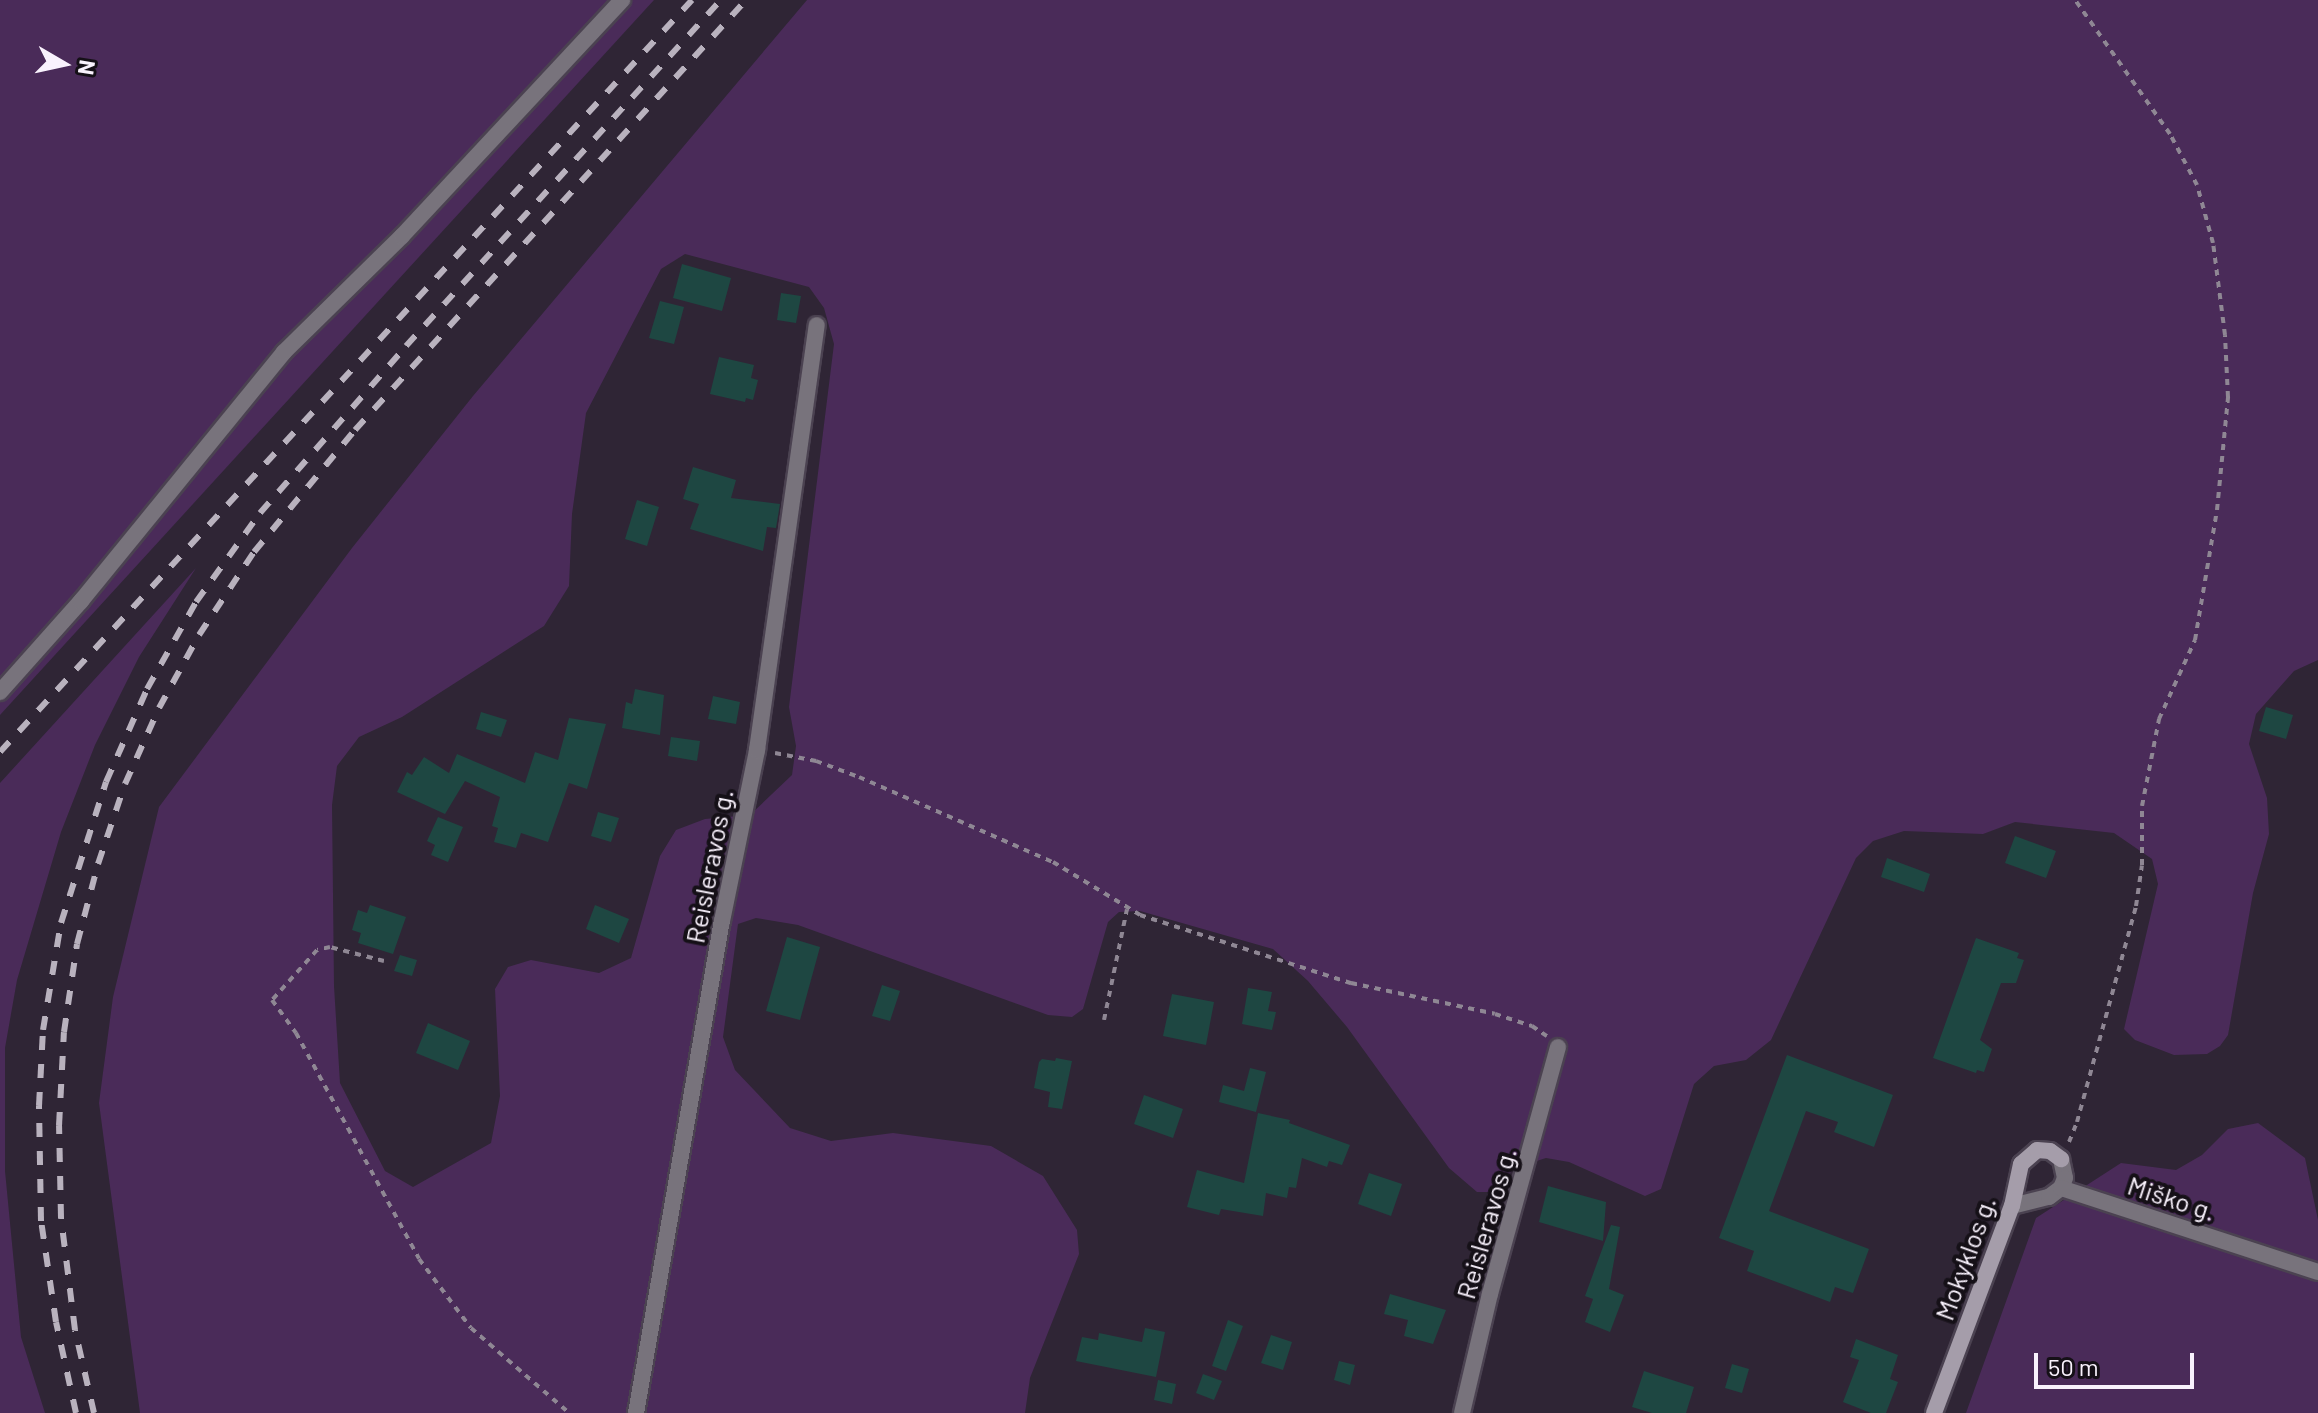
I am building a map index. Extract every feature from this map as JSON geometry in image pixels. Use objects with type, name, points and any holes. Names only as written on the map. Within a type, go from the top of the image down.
[{"type":"main road","name":"Mokyklos g.","points":[[1934,1413],[2012,1206],[2021,1164],[2029,1155],[2050,1151],[2061,1159]]},
{"type":"street","points":[[0,692],[81,601],[284,352],[402,236],[622,0]]},
{"type":"street","name":"Reisleravos g.","points":[[636,1413],[725,905],[757,750],[817,325]]},
{"type":"street","name":"Reisleravos g.","points":[[1462,1413],[1490,1294],[1558,1047]]},
{"type":"street","points":[[2012,1206],[2049,1197],[2061,1188],[2065,1178],[2061,1159]]},
{"type":"street","name":"Miško g.","points":[[2061,1188],[2318,1272]]},
{"type":"path","points":[[2061,1159],[2077,1122],[2136,906],[2142,865],[2142,806],[2159,719],[2195,640],[2217,510],[2228,397],[2225,335],[2213,243],[2197,185],[2170,134],[2075,0]]},
{"type":"path","points":[[757,750],[816,761],[859,777],[1053,862],[1127,909],[1351,983],[1495,1014],[1532,1026],[1558,1047]]},
{"type":"path","points":[[1104,1020],[1127,909]]},
{"type":"path","points":[[384,961],[330,947],[317,950],[272,1000],[296,1033],[419,1259],[471,1328],[569,1413]]},
{"type":"shaded area","points":[[0,0],[654,0],[0,715]]},
{"type":"shaded area","points":[[807,0],[2318,0],[2318,660],[2294,671],[2256,714],[2249,744],[2267,798],[2269,834],[2253,893],[2228,1035],[2220,1046],[2207,1054],[2174,1055],[2135,1040],[2124,1029],[2158,884],[2152,859],[2114,833],[2015,822],[1983,834],[1904,831],[1873,841],[1856,858],[1771,1040],[1746,1060],[1714,1066],[1694,1084],[1661,1189],[1645,1196],[1569,1162],[1546,1158],[1514,1168],[1495,1192],[1477,1192],[1449,1168],[1347,1027],[1308,981],[1273,949],[1140,911],[1119,912],[1108,922],[1083,1009],[1072,1017],[1048,1015],[798,925],[756,918],[738,924],[723,1037],[735,1070],[790,1128],[831,1141],[893,1133],[991,1146],[1043,1176],[1077,1230],[1079,1254],[1030,1378],[1025,1413],[140,1413],[99,1103],[113,997],[159,807],[352,548],[473,396]],"holes":[[[685,254],[809,287],[824,308],[834,344],[789,707],[796,746],[792,775],[750,815],[705,819],[676,830],[660,856],[631,958],[599,973],[531,960],[508,967],[495,989],[500,1096],[491,1143],[413,1187],[385,1171],[340,1083],[334,986],[332,805],[337,766],[359,737],[402,717],[544,626],[569,586],[572,514],[586,413],[661,269]]]},
{"type":"shaded area","points":[[196,568],[139,657],[95,745],[61,832],[17,980],[5,1048],[5,1171],[21,1337],[45,1413],[0,1413],[0,783]]},
{"type":"shaded area","points":[[2258,1123],[2305,1158],[2318,1220],[2318,1413],[1966,1413],[2036,1218],[2121,1163],[2176,1170],[2202,1155],[2228,1129]]},
{"type":"building","points":[[682,264],[731,278],[722,311],[673,298]]},
{"type":"building","points":[[781,293],[801,296],[796,323],[777,320]]},
{"type":"building","points":[[660,301],[684,307],[674,344],[649,338]]},
{"type":"building","points":[[719,357],[754,365],[751,378],[758,380],[753,400],[746,398],[745,402],[710,394]]},
{"type":"building","points":[[693,467],[736,480],[731,498],[780,504],[776,528],[767,527],[763,551],[690,529],[699,504],[683,499]]},
{"type":"building","points":[[637,500],[659,507],[647,546],[625,539]]},
{"type":"building","points":[[635,689],[664,695],[660,735],[622,728],[626,702],[632,704]]},
{"type":"building","points":[[713,696],[740,702],[736,724],[708,719]]},
{"type":"building","points":[[2266,707],[2293,715],[2286,739],[2259,731]]},
{"type":"building","points":[[481,712],[507,720],[501,737],[476,729]]},
{"type":"building","points":[[569,718],[606,724],[587,789],[569,783],[548,842],[521,833],[516,848],[494,842],[498,828],[492,826],[500,797],[465,781],[445,814],[397,792],[407,772],[412,775],[424,757],[449,773],[457,754],[525,783],[535,752],[558,760]]},
{"type":"building","points":[[671,737],[700,741],[697,761],[668,756]]},
{"type":"building","points":[[598,812],[619,818],[611,842],[591,836]]},
{"type":"building","points":[[438,817],[463,827],[448,862],[431,855],[435,845],[427,841]]},
{"type":"building","points":[[2015,836],[2056,851],[2046,878],[2005,863]]},
{"type":"building","points":[[1887,858],[1930,874],[1924,892],[1881,877]]},
{"type":"building","points":[[370,905],[406,917],[393,954],[358,943],[361,933],[352,930],[358,910],[367,913]]},
{"type":"building","points":[[595,905],[629,919],[619,943],[586,929]]},
{"type":"building","points":[[787,937],[820,947],[800,1020],[766,1011]]},
{"type":"building","points":[[1976,938],[2019,953],[2017,958],[2024,960],[2016,983],[2001,983],[1980,1040],[1992,1049],[1984,1072],[1977,1070],[1976,1073],[1933,1058]]},
{"type":"building","points":[[400,955],[417,960],[412,976],[394,971]]},
{"type":"building","points":[[882,985],[900,991],[890,1021],[872,1016]]},
{"type":"building","points":[[1248,988],[1272,992],[1268,1011],[1276,1012],[1272,1030],[1242,1024]]},
{"type":"building","points":[[1172,994],[1214,1002],[1206,1045],[1163,1036]]},
{"type":"building","points":[[428,1023],[470,1041],[458,1070],[416,1053]]},
{"type":"building","points":[[1787,1055],[1893,1095],[1874,1147],[1834,1132],[1838,1122],[1806,1111],[1769,1211],[1869,1249],[1853,1293],[1835,1287],[1830,1302],[1747,1271],[1754,1251],[1719,1238]]},
{"type":"building","points":[[1056,1058],[1072,1061],[1062,1109],[1048,1107],[1050,1092],[1034,1088],[1039,1062],[1042,1059],[1055,1061]]},
{"type":"building","points":[[1250,1068],[1266,1072],[1256,1112],[1219,1102],[1223,1085],[1244,1091]]},
{"type":"building","points":[[1144,1095],[1183,1109],[1173,1138],[1134,1124]]},
{"type":"building","points":[[1258,1113],[1290,1120],[1289,1123],[1350,1145],[1342,1165],[1329,1161],[1327,1167],[1302,1158],[1296,1188],[1289,1187],[1287,1198],[1266,1193],[1263,1216],[1221,1209],[1219,1215],[1187,1207],[1197,1170],[1244,1183]]},
{"type":"building","points":[[1369,1173],[1402,1184],[1391,1216],[1358,1204]]},
{"type":"building","points":[[1548,1186],[1606,1202],[1603,1241],[1539,1222]]},
{"type":"building","points":[[1611,1225],[1620,1227],[1609,1289],[1624,1295],[1610,1332],[1585,1322],[1593,1299],[1585,1296]]},
{"type":"building","points":[[1390,1294],[1446,1310],[1433,1344],[1404,1336],[1408,1320],[1384,1314]]},
{"type":"building","points":[[1228,1320],[1243,1326],[1226,1371],[1212,1366]]},
{"type":"building","points":[[1145,1328],[1165,1332],[1156,1377],[1076,1361],[1082,1337],[1098,1340],[1099,1333],[1142,1342]]},
{"type":"building","points":[[1271,1335],[1292,1342],[1283,1370],[1261,1363]]},
{"type":"building","points":[[1856,1339],[1898,1355],[1890,1379],[1898,1382],[1886,1413],[1871,1413],[1843,1402],[1859,1360],[1850,1357]]},
{"type":"building","points":[[1339,1361],[1355,1365],[1350,1385],[1334,1380]]},
{"type":"building","points":[[1732,1364],[1749,1369],[1742,1393],[1725,1388]]},
{"type":"building","points":[[1644,1371],[1694,1387],[1686,1413],[1652,1413],[1632,1407]]},
{"type":"building","points":[[1203,1374],[1222,1381],[1214,1400],[1196,1393]]},
{"type":"building","points":[[1158,1380],[1176,1384],[1172,1404],[1154,1400]]},
{"type":"railway","points":[[0,752],[692,0]]},
{"type":"railway","points":[[76,1413],[56,1322],[41,1221],[39,1106],[43,1030],[61,923],[106,782],[147,689],[196,602],[260,513],[406,346],[721,0]]},
{"type":"railway","points":[[94,1413],[75,1330],[61,1218],[59,1126],[64,1032],[77,944],[98,864],[125,784],[159,708],[199,635],[254,552],[355,430],[746,0]]}]
